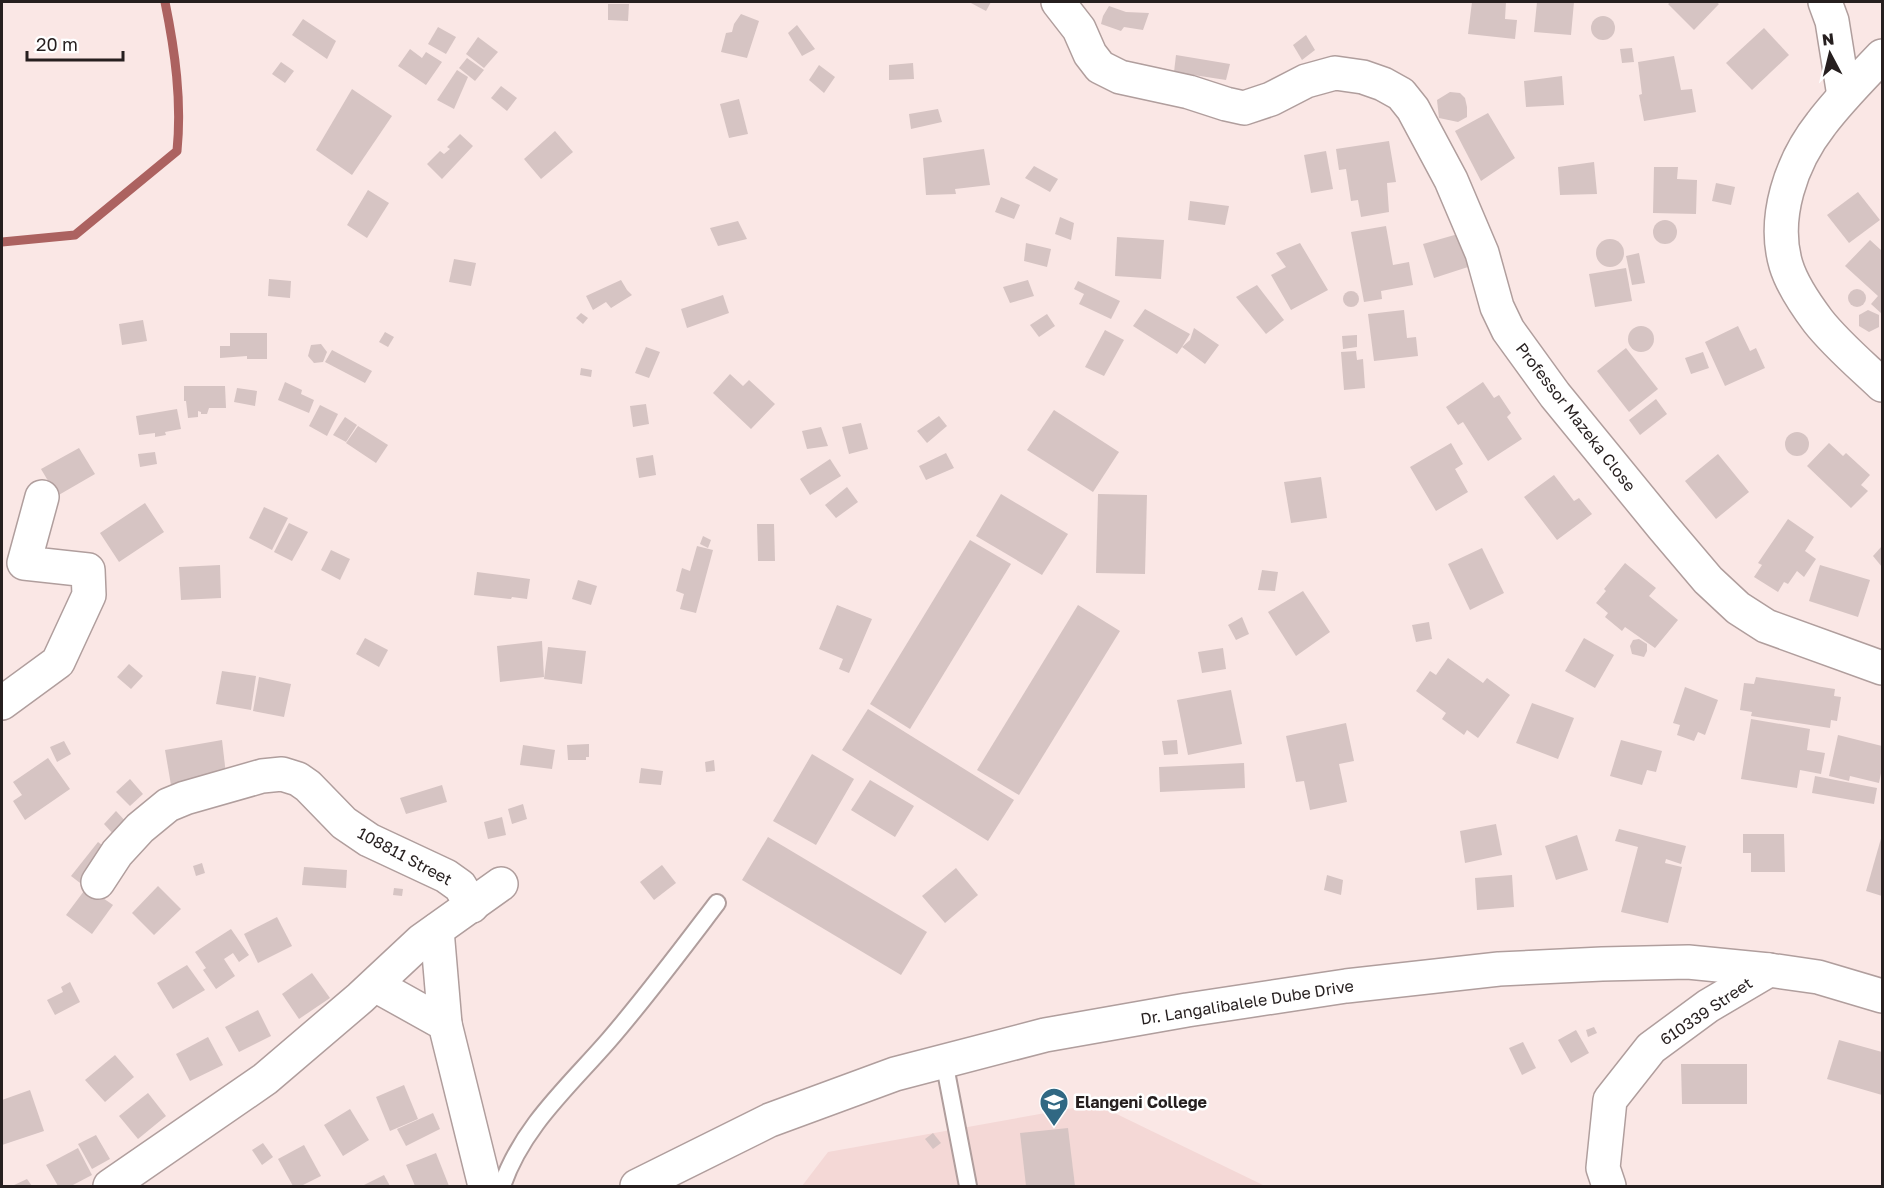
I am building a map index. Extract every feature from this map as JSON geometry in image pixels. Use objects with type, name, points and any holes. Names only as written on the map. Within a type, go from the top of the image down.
[{"type":"street","name":"Professor Mazeka Close","points":[[1058,2],[1079,29],[1090,54],[1100,67],[1120,76],[1244,108],[1271,99],[1306,81],[1335,73],[1363,77],[1401,94],[1413,109],[1459,197],[1482,253],[1495,299],[1508,330],[1555,395],[1708,580],[1738,608],[1766,626],[1882,668]]},
{"type":"street","points":[[1825,2],[1832,21],[1845,96]]},
{"type":"street","points":[[1882,56],[1820,125],[1799,159],[1787,192],[1780,233],[1786,266],[1799,292],[1819,322],[1882,385]]},
{"type":"street","points":[[2,703],[58,662],[89,595],[88,570],[24,563],[42,497]]},
{"type":"street","name":"108811 Street","points":[[98,882],[117,853],[140,828],[168,805],[262,776],[282,774],[298,779],[308,786],[344,823],[369,840],[446,876],[460,886],[472,906]]},
{"type":"street","points":[[110,1186],[265,1079],[375,985],[421,941],[501,884]]},
{"type":"street","points":[[437,930],[445,1024],[485,1186]]},
{"type":"street","name":"Dr. Langalibalele Dube Drive","points":[[637,1186],[770,1120],[895,1074],[1045,1035],[1187,1010],[1346,986],[1499,969],[1688,962],[1818,977],[1882,996]]},
{"type":"street","name":"610339 Street","points":[[1609,1186],[1603,1168],[1610,1100],[1651,1048],[1708,1006],[1769,970]]},
{"type":"street","points":[[375,985],[445,1024]]},
{"type":"lane","points":[[502,1186],[507,1171],[531,1129],[567,1085],[609,1040],[717,903]]},
{"type":"lane","points":[[944,1061],[968,1186]]},
{"type":"shaded area","name":"Elangeni College","points":[[1096,1104],[1265,1186],[802,1186],[828,1152]]},
{"type":"building","points":[[969,2],[991,2],[986,11]]},
{"type":"building","points":[[1472,2],[1506,2],[1505,19],[1517,20],[1515,39],[1468,34]]},
{"type":"building","points":[[1537,2],[1574,2],[1571,35],[1534,32]]},
{"type":"building","points":[[1671,2],[1716,2],[1719,4],[1694,30],[1668,4]]},
{"type":"building","points":[[608,4],[629,4],[628,21],[608,20]]},
{"type":"building","points":[[1109,6],[1126,12],[1149,13],[1143,30],[1124,27],[1121,31],[1101,24]]},
{"type":"building","points":[[741,14],[759,21],[747,58],[721,52],[726,33],[732,32]]},
{"type":"building","points":[[1603,16],[1608,17],[1614,23],[1614,33],[1608,39],[1603,40],[1598,39],[1592,33],[1591,28],[1592,23],[1598,17]]},
{"type":"building","points":[[303,19],[336,41],[327,59],[292,35]]},
{"type":"building","points":[[797,25],[815,49],[802,56],[788,33]]},
{"type":"building","points":[[438,27],[456,37],[446,54],[428,44]]},
{"type":"building","points":[[1764,28],[1789,55],[1752,90],[1726,63]]},
{"type":"building","points":[[1306,35],[1315,50],[1302,60],[1293,45]]},
{"type":"building","points":[[478,37],[498,52],[484,68],[466,54]]},
{"type":"building","points":[[1632,48],[1634,62],[1622,63],[1620,49]]},
{"type":"building","points":[[410,49],[422,58],[426,52],[442,62],[426,85],[398,66]]},
{"type":"building","points":[[1176,55],[1230,64],[1226,80],[1174,72]]},
{"type":"building","points":[[1674,56],[1681,90],[1692,89],[1696,112],[1644,121],[1639,95],[1642,94],[1638,62]]},
{"type":"building","points":[[467,58],[484,70],[475,81],[459,68]]},
{"type":"building","points":[[281,62],[294,71],[285,83],[272,74]]},
{"type":"building","points":[[913,63],[914,79],[889,80],[889,65]]},
{"type":"building","points":[[819,65],[835,77],[824,93],[809,80]]},
{"type":"building","points":[[457,70],[468,77],[454,109],[437,100]]},
{"type":"building","points":[[1562,76],[1564,105],[1526,107],[1524,81]]},
{"type":"building","points":[[501,86],[517,98],[507,111],[491,98]]},
{"type":"building","points":[[352,89],[392,116],[352,175],[316,150]]},
{"type":"building","points":[[1450,92],[1460,93],[1465,98],[1467,117],[1458,122],[1439,118],[1437,100]]},
{"type":"building","points":[[739,99],[748,134],[729,138],[720,104]]},
{"type":"building","points":[[938,109],[942,122],[911,129],[909,114]]},
{"type":"building","points":[[1488,113],[1515,158],[1481,181],[1455,131]]},
{"type":"building","points":[[555,131],[573,152],[541,179],[524,159]]},
{"type":"building","points":[[460,134],[473,146],[442,179],[427,164],[440,151],[444,154],[450,149],[447,147]]},
{"type":"building","points":[[1389,141],[1396,182],[1387,183],[1389,212],[1361,217],[1358,200],[1351,201],[1346,169],[1339,170],[1336,149]]},
{"type":"building","points":[[984,149],[990,185],[955,189],[956,194],[926,195],[923,158]]},
{"type":"building","points":[[1326,151],[1333,189],[1311,193],[1304,155]]},
{"type":"building","points":[[1594,162],[1597,194],[1560,195],[1558,167]]},
{"type":"building","points":[[1034,166],[1058,179],[1050,192],[1025,178]]},
{"type":"building","points":[[1654,167],[1678,167],[1677,179],[1697,180],[1696,214],[1653,213]]},
{"type":"building","points":[[1716,183],[1735,187],[1731,205],[1712,201]]},
{"type":"building","points":[[368,190],[389,203],[367,238],[347,225]]},
{"type":"building","points":[[1858,192],[1880,220],[1849,243],[1827,215]]},
{"type":"building","points":[[1001,197],[1020,205],[1014,219],[995,212]]},
{"type":"building","points":[[1190,201],[1229,206],[1225,225],[1188,220]]},
{"type":"building","points":[[1060,217],[1074,223],[1071,240],[1055,234]]},
{"type":"building","points":[[1665,220],[1670,221],[1676,227],[1676,237],[1670,243],[1665,244],[1660,243],[1654,237],[1653,232],[1654,227],[1660,221]]},
{"type":"building","points":[[738,221],[747,239],[718,246],[710,228]]},
{"type":"building","points":[[1386,226],[1393,265],[1409,262],[1413,285],[1381,291],[1382,299],[1364,302],[1351,232]]},
{"type":"building","points":[[1458,234],[1468,267],[1434,278],[1423,244]]},
{"type":"building","points":[[1117,237],[1164,240],[1161,279],[1115,276]]},
{"type":"building","points":[[1610,239],[1620,243],[1624,253],[1620,263],[1610,267],[1600,263],[1596,253],[1600,243]]},
{"type":"building","points":[[1870,240],[1882,251],[1882,314],[1871,304],[1878,296],[1845,266]]},
{"type":"building","points":[[1026,243],[1051,249],[1047,267],[1024,261]]},
{"type":"building","points":[[1300,243],[1328,290],[1291,310],[1271,275],[1286,267],[1276,253]]},
{"type":"building","points":[[1639,253],[1645,283],[1632,285],[1626,256]]},
{"type":"building","points":[[454,259],[476,263],[471,286],[449,282]]},
{"type":"building","points":[[1626,268],[1632,301],[1595,307],[1589,274]]},
{"type":"building","points":[[269,279],[291,281],[290,298],[268,296]]},
{"type":"building","points":[[621,280],[632,295],[611,308],[606,302],[593,310],[586,296]]},
{"type":"building","points":[[1028,280],[1034,296],[1010,303],[1003,287]]},
{"type":"building","points":[[1078,281],[1120,301],[1111,319],[1079,304],[1084,294],[1074,289]]},
{"type":"building","points":[[1257,285],[1284,320],[1266,334],[1236,297]]},
{"type":"building","points":[[1857,289],[1863,292],[1866,298],[1863,304],[1857,307],[1851,304],[1848,298],[1851,292]]},
{"type":"building","points":[[1348,291],[1354,291],[1359,299],[1357,305],[1348,307],[1343,302],[1343,296]]},
{"type":"building","points":[[723,295],[729,313],[687,328],[681,309]]},
{"type":"building","points":[[1145,309],[1190,334],[1177,354],[1133,326]]},
{"type":"building","points":[[1404,310],[1407,338],[1416,337],[1418,356],[1374,361],[1368,314]]},
{"type":"building","points":[[1868,310],[1879,315],[1879,327],[1869,332],[1859,326],[1859,315]]},
{"type":"building","points":[[581,313],[588,318],[583,324],[576,318]]},
{"type":"building","points":[[1047,314],[1055,326],[1039,337],[1030,325]]},
{"type":"building","points":[[143,320],[147,341],[122,345],[119,324]]},
{"type":"building","points":[[1641,326],[1651,329],[1654,339],[1651,349],[1641,352],[1631,349],[1628,339],[1631,329]]},
{"type":"building","points":[[1738,326],[1750,351],[1756,348],[1765,368],[1725,386],[1705,342]]},
{"type":"building","points":[[1194,328],[1219,345],[1205,364],[1182,347],[1190,340]]},
{"type":"building","points":[[1105,330],[1124,340],[1104,376],[1085,367]]},
{"type":"building","points":[[385,332],[394,337],[388,347],[379,342]]},
{"type":"building","points":[[230,333],[267,333],[267,359],[247,359],[247,356],[220,358],[220,346],[230,346]]},
{"type":"building","points":[[1357,335],[1357,347],[1343,349],[1342,336]]},
{"type":"building","points":[[321,344],[327,352],[323,362],[314,363],[308,356],[311,345]]},
{"type":"building","points":[[646,347],[660,352],[649,378],[635,373]]},
{"type":"building","points":[[1626,348],[1658,389],[1629,412],[1597,371]]},
{"type":"building","points":[[332,350],[372,371],[365,383],[325,362]]},
{"type":"building","points":[[1356,351],[1357,360],[1363,359],[1365,388],[1344,390],[1341,352]]},
{"type":"building","points":[[1703,352],[1709,368],[1691,374],[1685,358]]},
{"type":"building","points":[[581,368],[592,370],[591,377],[580,375]]},
{"type":"building","points":[[730,374],[743,386],[749,380],[775,404],[751,429],[713,393]]},
{"type":"building","points":[[285,382],[302,390],[301,394],[314,400],[309,413],[278,400]]},
{"type":"building","points":[[1483,382],[1494,398],[1499,395],[1511,413],[1507,417],[1522,439],[1488,461],[1463,422],[1458,425],[1446,407]]},
{"type":"building","points":[[184,386],[225,386],[226,408],[209,408],[207,414],[201,414],[198,411],[198,417],[188,418],[186,401],[184,401]]},
{"type":"building","points":[[237,388],[257,391],[255,406],[234,402]]},
{"type":"building","points":[[1656,399],[1667,414],[1640,435],[1629,420]]},
{"type":"building","points":[[646,404],[649,424],[633,427],[630,406]]},
{"type":"building","points":[[320,405],[338,414],[327,436],[309,426]]},
{"type":"building","points":[[177,409],[181,429],[165,432],[166,435],[155,437],[155,433],[139,435],[136,416]]},
{"type":"building","points":[[1054,410],[1119,452],[1093,492],[1027,450]]},
{"type":"building","points":[[939,416],[947,426],[927,443],[917,431]]},
{"type":"building","points":[[345,417],[357,425],[346,442],[333,435]]},
{"type":"building","points":[[861,423],[868,449],[849,454],[842,427]]},
{"type":"building","points":[[358,426],[388,445],[376,463],[346,443]]},
{"type":"building","points":[[821,427],[828,446],[807,449],[802,431]]},
{"type":"building","points":[[1797,432],[1806,435],[1809,444],[1806,453],[1797,456],[1788,453],[1785,444],[1788,435]]},
{"type":"building","points":[[1451,443],[1463,464],[1455,469],[1468,492],[1436,511],[1410,467]]},
{"type":"building","points":[[1829,443],[1843,456],[1846,453],[1870,475],[1861,485],[1868,491],[1851,508],[1807,466]]},
{"type":"building","points":[[79,448],[95,474],[57,496],[41,469]]},
{"type":"building","points":[[155,452],[157,464],[140,467],[138,454]]},
{"type":"building","points":[[946,453],[954,468],[926,480],[919,466]]},
{"type":"building","points":[[1718,454],[1749,492],[1716,519],[1685,481]]},
{"type":"building","points":[[653,455],[656,475],[639,478],[636,458]]},
{"type":"building","points":[[830,459],[841,476],[810,495],[800,479]]},
{"type":"building","points":[[1554,475],[1574,501],[1579,498],[1592,514],[1557,540],[1524,497]]},
{"type":"building","points":[[1321,477],[1327,518],[1291,523],[1284,482]]},
{"type":"building","points":[[847,487],[858,502],[836,518],[825,505]]},
{"type":"building","points":[[1001,494],[1068,534],[1042,575],[976,536]]},
{"type":"building","points":[[1098,494],[1147,495],[1145,574],[1096,573]]},
{"type":"building","points":[[145,503],[164,532],[119,562],[100,533]]},
{"type":"building","points":[[264,507],[288,518],[272,550],[249,538]]},
{"type":"building","points":[[1788,519],[1814,537],[1805,551],[1816,559],[1804,577],[1797,571],[1788,584],[1784,582],[1778,592],[1754,577],[1762,565],[1758,563]]},
{"type":"building","points":[[289,523],[308,532],[292,561],[274,552]]},
{"type":"building","points":[[757,524],[774,524],[775,561],[758,561]]},
{"type":"building","points":[[703,536],[711,540],[708,548],[700,544]]},
{"type":"building","points":[[970,540],[1011,564],[910,729],[870,704]]},
{"type":"building","points":[[697,546],[713,550],[696,613],[680,609],[684,594],[676,591],[682,568],[690,571]]},
{"type":"building","points":[[1882,546],[1882,567],[1873,556]]},
{"type":"building","points":[[1482,548],[1504,593],[1470,610],[1448,564]]},
{"type":"building","points":[[331,550],[350,559],[340,580],[321,570]]},
{"type":"building","points":[[1625,563],[1656,588],[1649,596],[1678,620],[1655,648],[1625,627],[1622,631],[1605,617],[1608,613],[1596,603]]},
{"type":"building","points":[[220,565],[221,598],[181,600],[179,567]]},
{"type":"building","points":[[1820,565],[1870,580],[1858,617],[1809,601]]},
{"type":"building","points":[[1262,570],[1278,572],[1275,591],[1258,590]]},
{"type":"building","points":[[477,572],[530,579],[527,599],[474,595]]},
{"type":"building","points":[[578,580],[597,586],[591,605],[572,599]]},
{"type":"building","points":[[1303,591],[1330,632],[1296,656],[1268,612]]},
{"type":"building","points":[[837,605],[872,619],[849,673],[839,669],[843,659],[819,649]]},
{"type":"building","points":[[1078,605],[1120,631],[1019,795],[977,770]]},
{"type":"building","points":[[1242,617],[1249,634],[1236,640],[1228,625]]},
{"type":"building","points":[[1429,622],[1432,639],[1416,642],[1412,625]]},
{"type":"building","points":[[365,638],[388,650],[379,667],[356,654]]},
{"type":"building","points":[[1584,638],[1614,655],[1595,688],[1565,671]]},
{"type":"building","points":[[1639,639],[1647,644],[1644,657],[1632,654],[1630,646],[1633,640]]},
{"type":"building","points":[[542,641],[544,677],[500,682],[497,646]]},
{"type":"building","points":[[548,647],[586,651],[582,684],[544,679]]},
{"type":"building","points":[[1223,648],[1226,669],[1202,673],[1198,652]]},
{"type":"building","points":[[1448,658],[1483,683],[1487,678],[1510,695],[1478,738],[1467,730],[1464,735],[1442,719],[1446,713],[1416,691],[1430,671],[1436,675]]},
{"type":"building","points":[[129,664],[143,676],[131,689],[117,677]]},
{"type":"building","points":[[222,671],[256,676],[251,710],[216,704]]},
{"type":"building","points":[[259,677],[291,684],[284,717],[253,711]]},
{"type":"building","points":[[1756,677],[1835,689],[1834,696],[1841,697],[1837,721],[1831,720],[1830,728],[1751,716],[1752,712],[1740,710],[1744,683],[1754,684]]},
{"type":"building","points":[[1685,687],[1718,700],[1705,735],[1698,732],[1694,741],[1677,735],[1680,725],[1673,723]]},
{"type":"building","points":[[1231,690],[1242,744],[1188,755],[1177,700]]},
{"type":"building","points":[[1532,703],[1574,718],[1558,759],[1516,743]]},
{"type":"building","points":[[868,709],[1014,800],[988,841],[842,750]]},
{"type":"building","points":[[1751,719],[1810,729],[1807,750],[1825,753],[1821,774],[1800,770],[1797,788],[1741,779]]},
{"type":"building","points":[[1346,723],[1354,761],[1339,764],[1347,802],[1310,810],[1304,781],[1296,782],[1286,736]]},
{"type":"building","points":[[1838,735],[1882,746],[1879,783],[1850,776],[1849,781],[1829,776]]},
{"type":"building","points":[[222,740],[227,783],[172,791],[165,750]]},
{"type":"building","points":[[1177,740],[1178,754],[1164,755],[1162,741]]},
{"type":"building","points":[[1621,740],[1662,751],[1656,772],[1647,770],[1642,785],[1610,776]]},
{"type":"building","points":[[64,741],[71,754],[57,762],[50,747]]},
{"type":"building","points":[[589,744],[589,757],[586,757],[586,760],[568,760],[567,745]]},
{"type":"building","points":[[523,745],[555,750],[552,769],[520,765]]},
{"type":"building","points":[[812,754],[854,779],[816,845],[773,821]]},
{"type":"building","points":[[48,758],[70,789],[25,820],[13,801],[22,795],[13,782]]},
{"type":"building","points":[[714,760],[715,771],[706,772],[705,762]]},
{"type":"building","points":[[1244,763],[1245,788],[1160,792],[1159,767]]},
{"type":"building","points":[[641,768],[663,771],[661,785],[639,783]]},
{"type":"building","points":[[1815,776],[1877,788],[1874,804],[1812,793]]},
{"type":"building","points":[[130,779],[143,794],[130,806],[116,792]]},
{"type":"building","points":[[870,780],[914,806],[895,837],[851,810]]},
{"type":"building","points":[[442,785],[447,802],[406,814],[400,798]]},
{"type":"building","points":[[523,804],[527,819],[512,824],[508,809]]},
{"type":"building","points":[[116,811],[128,824],[115,836],[104,824]]},
{"type":"building","points":[[502,817],[506,835],[488,839],[484,822]]},
{"type":"building","points":[[1496,824],[1502,855],[1465,863],[1460,831]]},
{"type":"building","points":[[1619,829],[1686,846],[1681,864],[1666,859],[1665,863],[1682,867],[1668,923],[1621,912],[1638,847],[1615,841]]},
{"type":"building","points":[[1743,834],[1784,834],[1785,872],[1751,872],[1751,853],[1743,853]]},
{"type":"building","points":[[1577,835],[1588,870],[1556,880],[1545,846]]},
{"type":"building","points":[[1882,835],[1882,896],[1866,891]]},
{"type":"building","points":[[768,837],[927,932],[901,975],[742,880]]},
{"type":"building","points":[[98,842],[111,852],[84,886],[71,876]]},
{"type":"building","points":[[202,863],[205,873],[196,876],[193,866]]},
{"type":"building","points":[[662,865],[676,883],[654,900],[640,882]]},
{"type":"building","points":[[304,867],[347,870],[346,888],[302,885]]},
{"type":"building","points":[[956,868],[978,895],[945,923],[922,896]]},
{"type":"building","points":[[1327,875],[1343,880],[1341,895],[1324,890]]},
{"type":"building","points":[[1512,875],[1514,907],[1477,910],[1475,878]]},
{"type":"building","points":[[158,886],[181,909],[154,935],[132,913]]},
{"type":"building","points":[[87,887],[113,905],[92,934],[66,915]]},
{"type":"building","points":[[394,888],[403,889],[402,896],[393,895]]},
{"type":"building","points":[[277,917],[292,946],[258,963],[244,934]]},
{"type":"building","points":[[231,929],[249,955],[239,962],[233,953],[224,959],[235,976],[216,989],[203,970],[206,968],[195,952]]},
{"type":"building","points":[[187,965],[205,990],[173,1009],[157,983]]},
{"type":"building","points":[[312,973],[330,998],[299,1019],[282,994]]},
{"type":"building","points":[[70,982],[80,1002],[55,1015],[47,1000],[63,992],[61,987]]},
{"type":"building","points":[[258,1010],[271,1036],[239,1052],[225,1027]]},
{"type":"building","points":[[1594,1027],[1597,1033],[1588,1037],[1586,1030]]},
{"type":"building","points":[[1576,1030],[1589,1053],[1571,1063],[1558,1040]]},
{"type":"building","points":[[208,1037],[223,1065],[190,1081],[176,1054]]},
{"type":"building","points":[[1839,1040],[1882,1052],[1882,1095],[1827,1079]]},
{"type":"building","points":[[1523,1042],[1536,1068],[1522,1075],[1509,1048]]},
{"type":"building","points":[[115,1055],[134,1077],[105,1102],[85,1080]]},
{"type":"building","points":[[1681,1064],[1747,1064],[1747,1104],[1682,1104]]},
{"type":"building","points":[[404,1085],[418,1119],[390,1131],[376,1097]]},
{"type":"building","points":[[30,1090],[44,1131],[2,1145],[2,1100]]},
{"type":"building","points":[[148,1093],[166,1116],[138,1139],[119,1116]]},
{"type":"building","points":[[350,1109],[369,1140],[343,1156],[324,1125]]},
{"type":"building","points":[[433,1113],[440,1129],[406,1146],[397,1129]]},
{"type":"building","points":[[1068,1128],[1075,1186],[1026,1186],[1020,1133]]},
{"type":"building","points":[[933,1133],[941,1143],[933,1149],[925,1139]]},
{"type":"building","points":[[96,1135],[110,1159],[92,1169],[78,1144]]},
{"type":"building","points":[[263,1143],[273,1157],[262,1165],[252,1150]]},
{"type":"building","points":[[304,1145],[321,1176],[301,1186],[293,1186],[278,1159]]},
{"type":"building","points":[[78,1148],[92,1175],[71,1186],[58,1186],[46,1165]]},
{"type":"building","points":[[436,1153],[449,1186],[415,1186],[406,1165]]},
{"type":"building","points":[[384,1175],[390,1186],[362,1186]]},
{"type":"building","points":[[27,1179],[32,1186],[12,1186]]},
{"type":"waterway","points":[[2,242],[75,235],[177,151],[179,114],[177,76],[165,2]]},
{"type":"place","name":"Elangeni College","points":[[1054,1128]]}]
